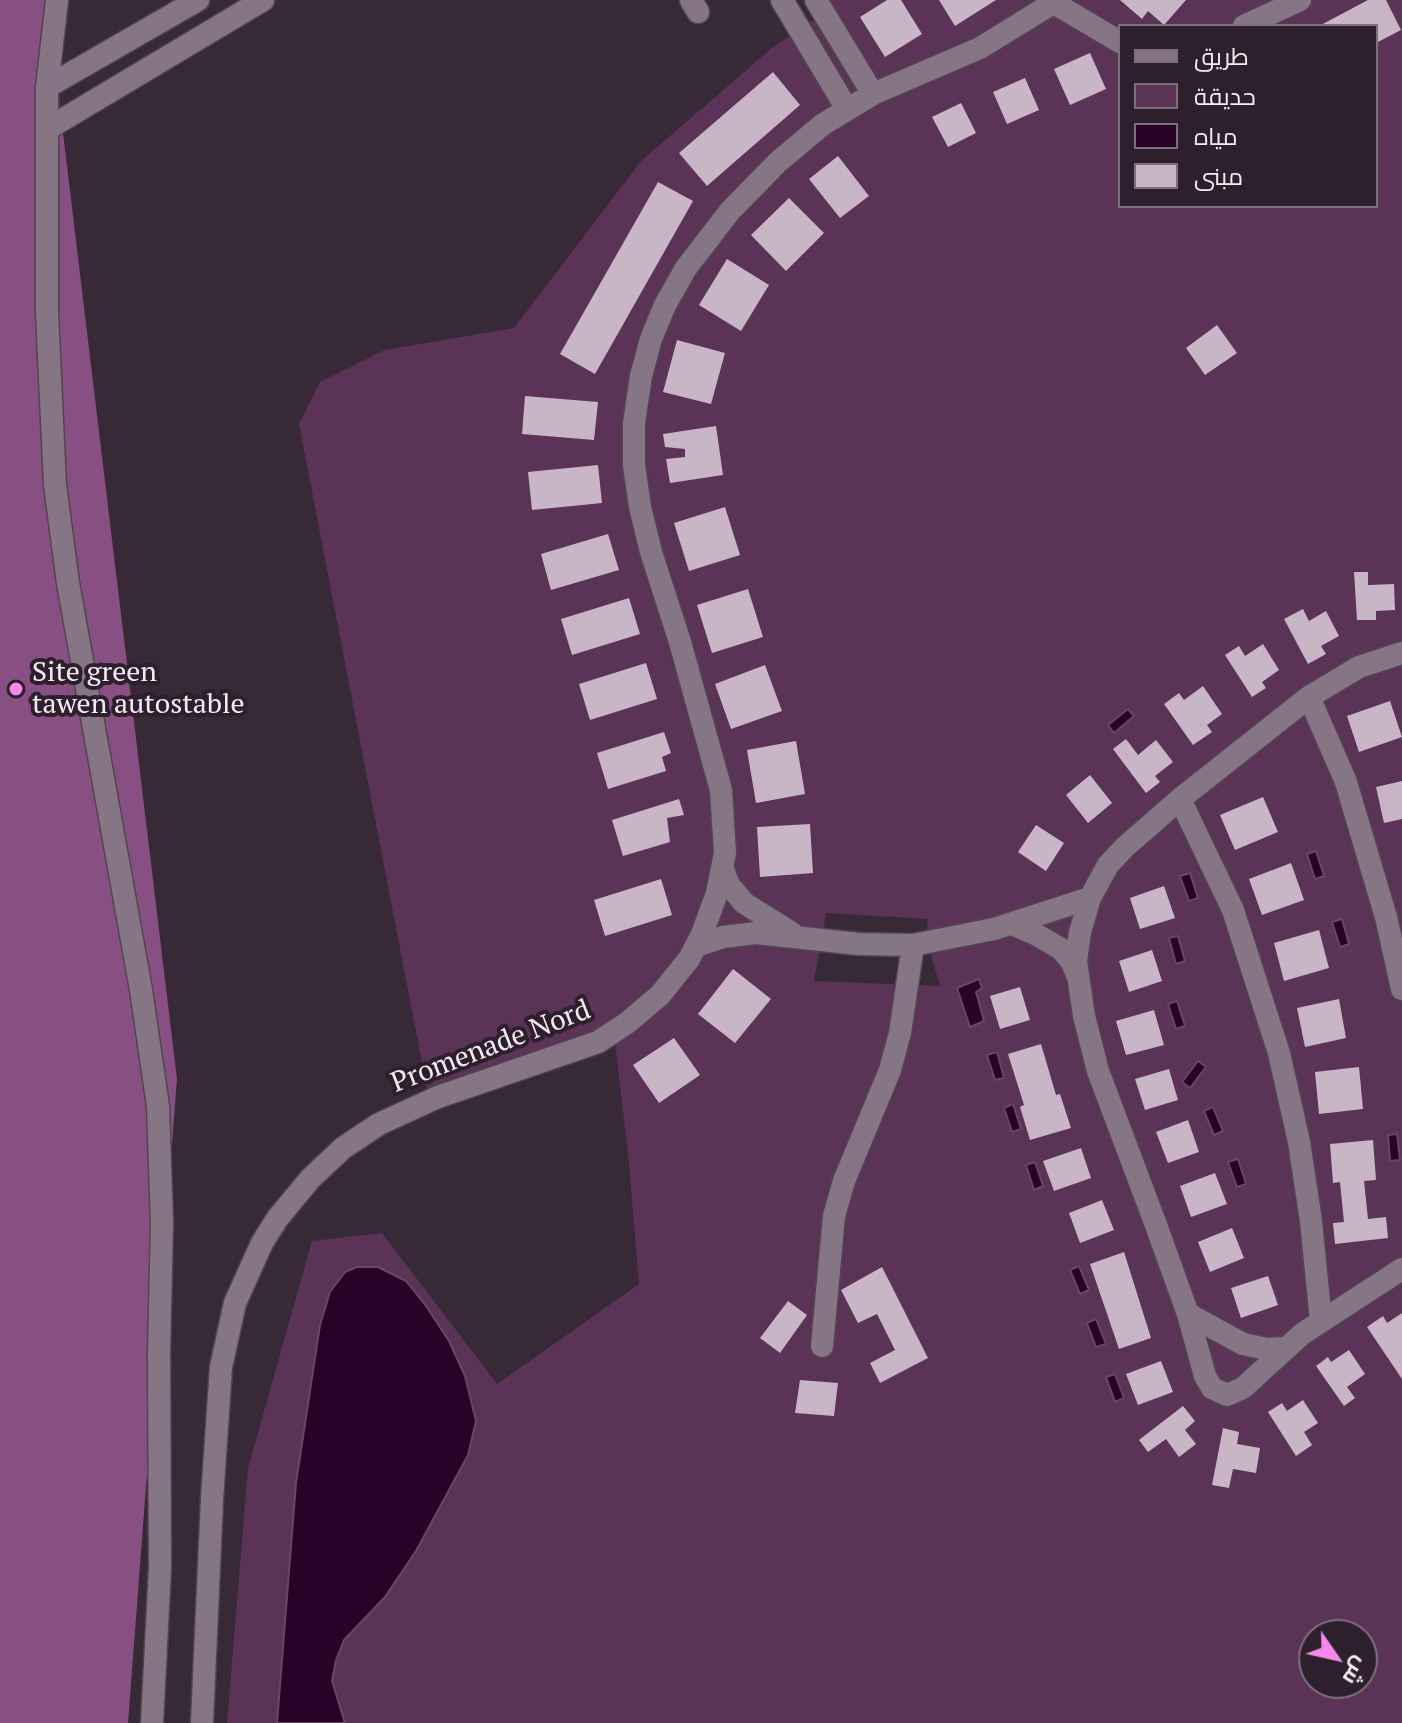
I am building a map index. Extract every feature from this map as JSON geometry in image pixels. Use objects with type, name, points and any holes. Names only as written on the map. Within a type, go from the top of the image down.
[{"type":"street","points":[[57,0],[47,87],[47,313],[55,485],[68,583],[141,990],[158,1106],[162,1222],[160,1568],[152,1723]]},
{"type":"street","points":[[47,87],[198,0]]},
{"type":"street","points":[[47,129],[263,0]]},
{"type":"street","points":[[782,0],[847,109]]},
{"type":"street","points":[[816,0],[873,94]]},
{"type":"street","points":[[1248,24],[1300,0]]},
{"type":"street","points":[[1056,1],[1118,41]]},
{"type":"street","name":"Promenade Nord","points":[[202,1723],[221,1367],[235,1303],[262,1243],[310,1179],[353,1140],[379,1124],[438,1097],[598,1042],[627,1023],[660,995],[696,946],[717,893],[723,869],[725,823],[721,790],[640,507],[633,445],[637,398],[645,358],[673,290],[730,211],[822,125],[873,94],[980,48],[1056,1]]},
{"type":"street","points":[[1077,975],[1078,939],[1090,898],[1116,855],[1180,799],[1309,697],[1359,667],[1402,653]]},
{"type":"street","points":[[1309,697],[1346,782],[1386,917],[1402,989]]},
{"type":"street","points":[[1180,799],[1233,910],[1279,1053],[1299,1142],[1321,1321]]},
{"type":"street","points":[[723,869],[729,885],[744,903],[800,938]]},
{"type":"street","points":[[696,946],[745,934],[859,944],[913,945],[1012,924],[1090,898]]},
{"type":"street","points":[[1012,924],[1061,949],[1072,962],[1098,1071],[1188,1314],[1209,1384],[1220,1393],[1231,1394],[1243,1388],[1284,1348],[1402,1269]]},
{"type":"street","points":[[822,1346],[834,1216],[844,1181],[890,1070],[900,1033],[913,945]]},
{"type":"street","points":[[1188,1314],[1243,1344],[1267,1349],[1284,1348]]},
{"type":"green space","points":[[830,0],[1402,0],[1402,1723],[227,1723],[248,1468],[312,1241],[382,1233],[497,1384],[639,1284],[613,1024],[428,1094],[299,424],[320,382],[385,350],[514,328],[641,161],[773,47],[833,7]],"holes":[[[826,913],[928,919],[926,938],[940,986],[814,981]]]},
{"type":"shaded area","points":[[0,0],[47,0],[177,1079],[128,1723],[0,1723]]},
{"type":"water","points":[[1128,709],[1134,716],[1114,733],[1108,725]]},
{"type":"water","points":[[1316,851],[1324,876],[1315,879],[1307,854]]},
{"type":"water","points":[[1190,873],[1198,898],[1189,901],[1180,876]]},
{"type":"water","points":[[1342,919],[1349,944],[1340,947],[1332,922]]},
{"type":"water","points":[[1178,936],[1185,961],[1176,964],[1169,938]]},
{"type":"water","points":[[979,979],[982,988],[976,992],[984,1021],[970,1027],[957,988]]},
{"type":"water","points":[[1177,1001],[1185,1026],[1176,1029],[1168,1004]]},
{"type":"water","points":[[997,1052],[1004,1078],[995,1080],[987,1055]]},
{"type":"water","points":[[1198,1061],[1206,1067],[1190,1088],[1182,1082]]},
{"type":"water","points":[[1013,1104],[1021,1129],[1012,1132],[1004,1108]]},
{"type":"water","points":[[1213,1107],[1223,1131],[1214,1135],[1204,1111]]},
{"type":"water","points":[[1397,1134],[1400,1160],[1390,1161],[1388,1135]]},
{"type":"water","points":[[1238,1159],[1246,1184],[1237,1187],[1228,1162]]},
{"type":"water","points":[[1035,1162],[1043,1186],[1034,1190],[1026,1165]]},
{"type":"water","points":[[1079,1266],[1089,1290],[1080,1294],[1070,1270]]},
{"type":"water","points":[[357,1267],[378,1267],[406,1281],[426,1306],[449,1341],[465,1376],[476,1421],[468,1455],[416,1551],[385,1597],[344,1640],[332,1681],[345,1723],[277,1723],[296,1483],[320,1325],[330,1292],[345,1272]]},
{"type":"water","points":[[1096,1319],[1106,1344],[1096,1347],[1087,1323]]},
{"type":"water","points":[[1115,1374],[1124,1398],[1115,1402],[1106,1377]]},
{"type":"building","points":[[887,0],[901,0],[922,34],[885,57],[860,17]]},
{"type":"building","points":[[939,0],[996,0],[955,26]]},
{"type":"building","points":[[1120,0],[1186,0],[1165,24],[1148,11],[1142,19]]},
{"type":"building","points":[[1368,0],[1386,0],[1401,30],[1378,42],[1378,24],[1323,24]]},
{"type":"building","points":[[1090,53],[1106,89],[1070,105],[1054,69]]},
{"type":"building","points":[[773,72],[800,105],[707,186],[679,153]]},
{"type":"building","points":[[1025,78],[1039,110],[1007,124],[993,92]]},
{"type":"building","points":[[961,103],[976,133],[948,147],[932,117]]},
{"type":"building","points":[[838,156],[869,196],[840,218],[809,179]]},
{"type":"building","points":[[658,182],[693,201],[595,374],[560,354]]},
{"type":"building","points":[[789,198],[824,233],[786,271],[751,235]]},
{"type":"building","points":[[727,259],[769,285],[741,331],[699,305]]},
{"type":"building","points":[[1217,325],[1237,353],[1205,375],[1186,348]]},
{"type":"building","points":[[677,340],[725,353],[711,404],[663,392]]},
{"type":"building","points":[[525,396],[598,402],[594,440],[522,434]]},
{"type":"building","points":[[716,426],[723,475],[670,483],[666,459],[685,457],[685,449],[665,447],[663,434]]},
{"type":"building","points":[[598,465],[602,503],[532,510],[528,472]]},
{"type":"building","points":[[725,507],[740,555],[689,571],[674,523]]},
{"type":"building","points":[[608,534],[619,570],[551,590],[541,554]]},
{"type":"building","points":[[1354,572],[1368,572],[1368,585],[1394,584],[1395,610],[1376,611],[1376,620],[1357,620]]},
{"type":"building","points":[[748,589],[763,637],[712,653],[697,605]]},
{"type":"building","points":[[629,598],[640,634],[572,655],[561,619]]},
{"type":"building","points":[[1303,609],[1309,621],[1326,611],[1339,636],[1321,646],[1326,654],[1308,664],[1284,619]]},
{"type":"building","points":[[1263,644],[1279,670],[1262,682],[1266,688],[1252,697],[1225,655],[1239,646],[1245,656]]},
{"type":"building","points":[[646,663],[657,699],[590,720],[579,684]]},
{"type":"building","points":[[765,665],[782,711],[731,729],[715,684]]},
{"type":"building","points":[[1203,686],[1222,714],[1207,725],[1212,732],[1193,745],[1164,704],[1179,693],[1184,700]]},
{"type":"building","points":[[1390,701],[1402,737],[1359,752],[1347,716]]},
{"type":"building","points":[[664,732],[671,753],[662,757],[666,771],[608,789],[597,753]]},
{"type":"building","points":[[1126,739],[1138,755],[1156,740],[1173,762],[1155,776],[1160,782],[1146,793],[1113,749]]},
{"type":"building","points":[[796,741],[805,794],[756,803],[747,750]]},
{"type":"building","points":[[1090,775],[1112,803],[1088,823],[1066,795]]},
{"type":"building","points":[[1402,781],[1402,819],[1384,823],[1376,787]]},
{"type":"building","points":[[1263,797],[1278,832],[1235,850],[1220,815]]},
{"type":"building","points":[[679,799],[684,815],[667,818],[670,842],[623,856],[612,820]]},
{"type":"building","points":[[810,824],[813,873],[760,877],[757,827]]},
{"type":"building","points":[[1036,825],[1064,843],[1046,871],[1018,852]]},
{"type":"building","points":[[1291,863],[1304,900],[1262,915],[1249,879]]},
{"type":"building","points":[[661,879],[672,915],[605,936],[594,900]]},
{"type":"building","points":[[1164,886],[1175,918],[1140,929],[1130,898]]},
{"type":"building","points":[[1319,930],[1329,968],[1284,981],[1274,943]]},
{"type":"building","points":[[1152,950],[1162,981],[1129,992],[1119,961]]},
{"type":"building","points":[[733,969],[771,999],[735,1043],[698,1014]]},
{"type":"building","points":[[1020,987],[1030,1020],[1000,1029],[990,996]]},
{"type":"building","points":[[1339,999],[1346,1038],[1305,1047],[1297,1008]]},
{"type":"building","points":[[1154,1010],[1164,1045],[1126,1055],[1116,1021]]},
{"type":"building","points":[[674,1038],[700,1075],[659,1103],[633,1065]]},
{"type":"building","points":[[1041,1044],[1056,1095],[1060,1094],[1071,1128],[1030,1140],[1020,1107],[1024,1105],[1008,1054]]},
{"type":"building","points":[[1359,1067],[1363,1109],[1319,1114],[1315,1072]]},
{"type":"building","points":[[1169,1069],[1178,1100],[1145,1110],[1135,1079]]},
{"type":"building","points":[[1188,1120],[1199,1152],[1168,1163],[1156,1132]]},
{"type":"building","points":[[1373,1140],[1376,1180],[1364,1181],[1368,1219],[1386,1217],[1388,1238],[1335,1244],[1333,1223],[1344,1222],[1340,1182],[1333,1183],[1330,1144]]},
{"type":"building","points":[[1081,1148],[1091,1178],[1054,1191],[1043,1161]]},
{"type":"building","points":[[1215,1173],[1227,1204],[1191,1217],[1180,1186]]},
{"type":"building","points":[[1102,1200],[1114,1230],[1080,1243],[1069,1213]]},
{"type":"building","points":[[1232,1228],[1244,1258],[1210,1272],[1198,1242]]},
{"type":"building","points":[[1124,1252],[1151,1338],[1119,1349],[1090,1264]]},
{"type":"building","points":[[882,1267],[928,1358],[880,1383],[870,1363],[895,1350],[877,1314],[858,1323],[841,1290]]},
{"type":"building","points":[[1268,1276],[1278,1305],[1241,1318],[1231,1288]]},
{"type":"building","points":[[788,1301],[807,1315],[780,1353],[760,1338]]},
{"type":"building","points":[[1402,1313],[1402,1379],[1367,1327],[1383,1316],[1387,1323]]},
{"type":"building","points":[[1349,1350],[1365,1374],[1347,1387],[1355,1398],[1344,1406],[1316,1366],[1328,1357],[1331,1362]]},
{"type":"building","points":[[1161,1361],[1173,1392],[1138,1405],[1126,1374]]},
{"type":"building","points":[[800,1380],[838,1383],[834,1416],[795,1413]]},
{"type":"building","points":[[1303,1400],[1318,1423],[1304,1432],[1312,1445],[1296,1456],[1268,1412],[1282,1403],[1287,1411]]},
{"type":"building","points":[[1183,1406],[1195,1421],[1185,1430],[1196,1444],[1179,1457],[1166,1439],[1148,1452],[1139,1440]]},
{"type":"building","points":[[1223,1428],[1239,1432],[1237,1444],[1260,1448],[1256,1473],[1233,1469],[1229,1488],[1212,1485]]},
{"type":"place","name":"Site green tawen autostable","points":[[16,689]]}]
